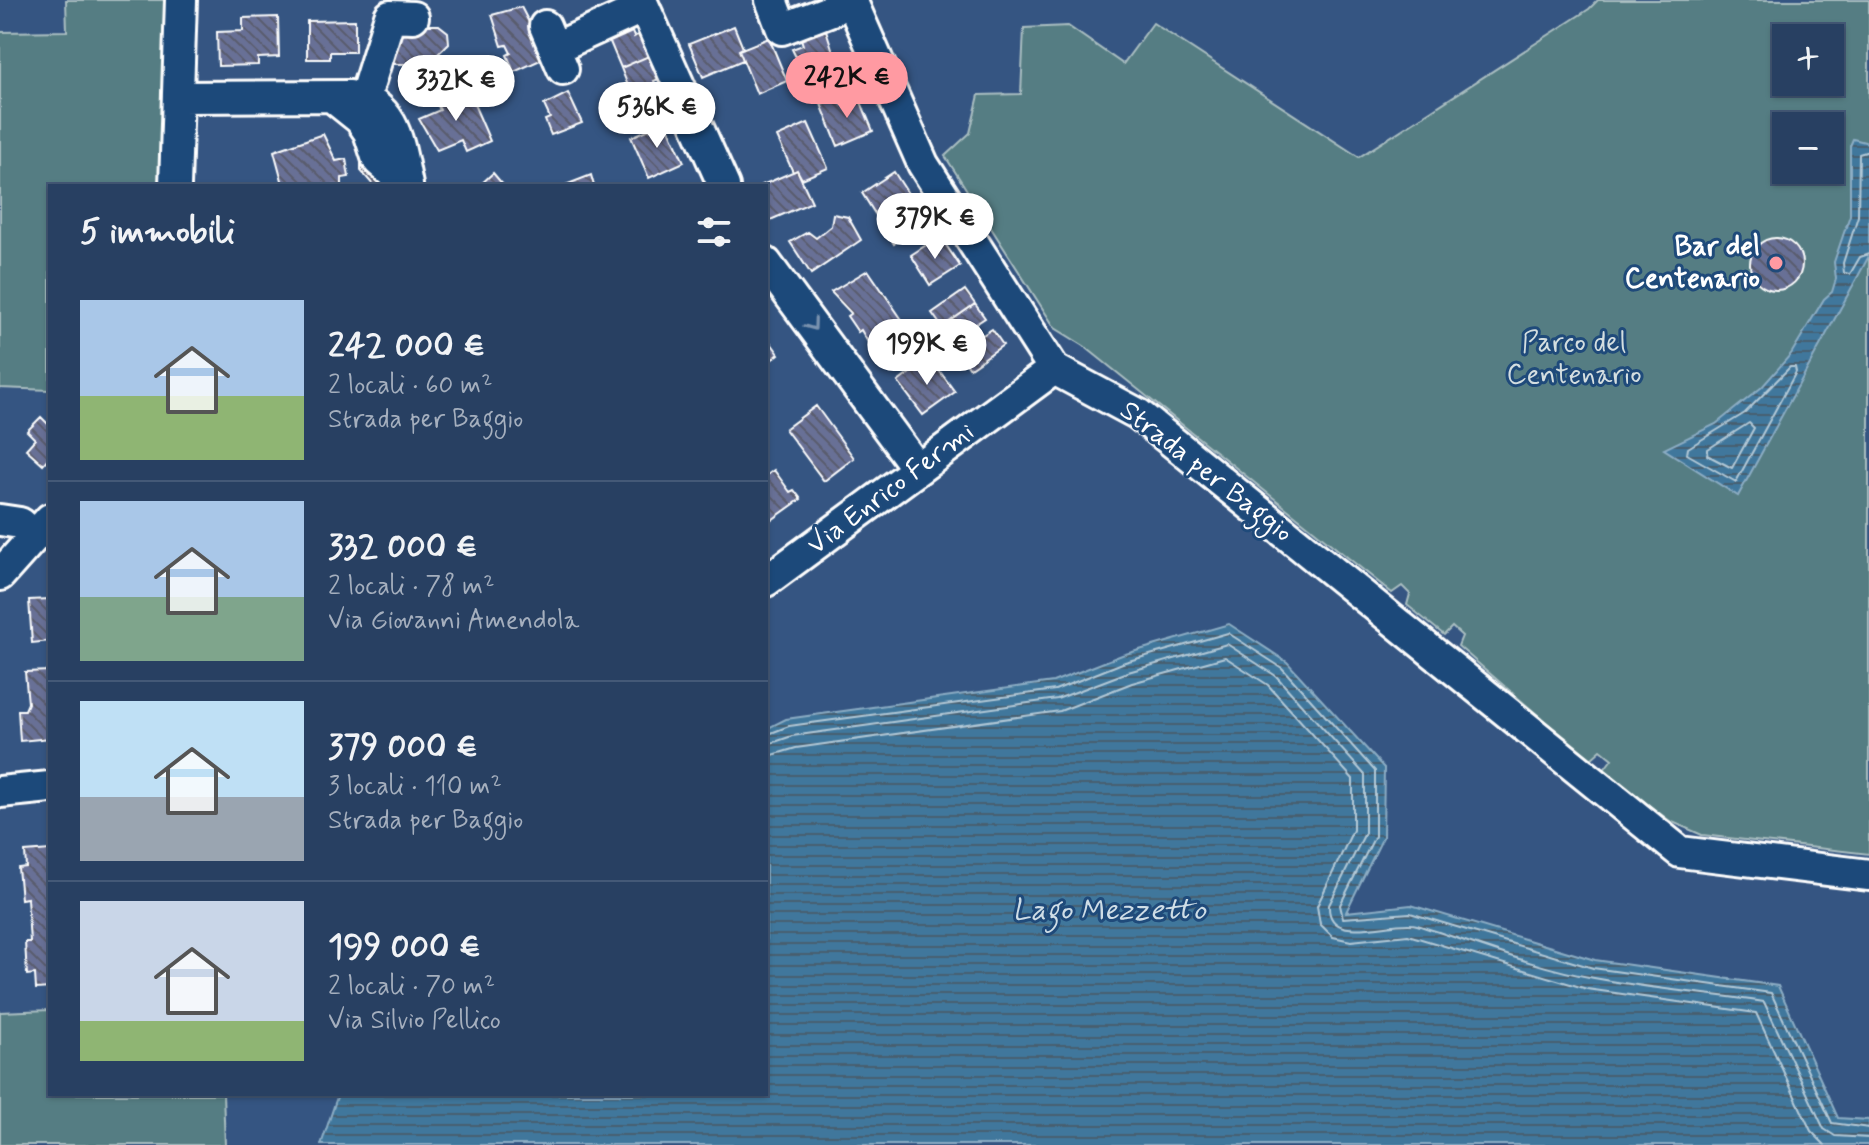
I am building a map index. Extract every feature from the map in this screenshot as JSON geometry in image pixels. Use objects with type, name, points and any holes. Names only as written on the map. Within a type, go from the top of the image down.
[{"type":"street","points":[[175,184],[181,0]]},
{"type":"street","points":[[771,0],[782,29],[837,8],[849,0]]},
{"type":"street","name":"Strada per Baggio","points":[[849,0],[923,164],[1054,369],[1138,414],[1680,852],[1869,875]]},
{"type":"street","points":[[554,48],[643,4],[723,184]]},
{"type":"street","points":[[364,100],[390,16],[413,17]]},
{"type":"street","points":[[180,97],[325,96],[364,100],[381,110],[394,127],[407,184]]},
{"type":"street","points":[[325,96],[337,100],[360,119],[369,132],[378,160],[405,184]]},
{"type":"street","points":[[768,266],[917,468]]},
{"type":"street","name":"Via Enrico Fermi","points":[[768,575],[1054,369]]},
{"type":"street","points":[[0,520],[42,527]]},
{"type":"street","points":[[0,575],[42,527]]},
{"type":"street","points":[[0,792],[48,787]]},
{"type":"green space","points":[[66,0],[169,0],[163,184],[48,184],[48,390],[0,388],[0,32],[67,31]]},
{"type":"green space","name":"Parco del Centenario","points":[[1598,0],[1869,0],[1869,854],[1702,835],[1670,821],[1603,771],[1612,759],[1601,750],[1590,760],[1458,646],[1462,636],[1452,627],[1444,635],[1407,605],[1410,594],[1402,586],[1392,593],[1084,346],[1055,328],[945,156],[970,133],[979,95],[1021,94],[1024,28],[1068,26],[1123,64],[1153,23],[1359,157],[1589,9]]},
{"type":"green space","points":[[48,1010],[48,1096],[223,1096],[225,1145],[0,1145],[0,1012]]},
{"type":"water","points":[[1853,139],[1869,143],[1869,256],[1738,496],[1664,449],[1716,424],[1762,387],[1791,354],[1824,299],[1832,292],[1836,279],[1834,262],[1850,215],[1850,146]]},
{"type":"water","name":"Lago Mezzetto","points":[[1229,624],[1287,662],[1384,768],[1383,837],[1346,912],[1411,905],[1595,960],[1778,986],[1838,1118],[1869,1120],[1869,1145],[321,1145],[337,1096],[768,1096],[768,728],[786,719],[1053,682],[1122,655]]},
{"type":"building","points":[[521,7],[547,57],[514,72],[507,55],[511,53],[507,45],[502,46],[492,15]]},
{"type":"building","points":[[278,17],[279,57],[258,58],[258,65],[218,66],[217,32],[243,31],[243,18]]},
{"type":"building","points":[[355,20],[355,52],[330,52],[330,59],[307,59],[307,21]]},
{"type":"building","points":[[393,25],[439,25],[448,32],[449,43],[428,64],[391,64]]},
{"type":"building","points":[[734,26],[743,48],[739,50],[743,60],[703,77],[689,44]]},
{"type":"building","points":[[826,30],[842,79],[812,91],[792,49],[803,45],[801,39]]},
{"type":"building","points":[[632,32],[634,37],[639,34],[649,56],[621,68],[610,42]]},
{"type":"building","points":[[769,38],[787,81],[757,94],[739,50]]},
{"type":"building","points":[[651,55],[661,78],[654,81],[656,86],[632,96],[621,68]]},
{"type":"building","points":[[467,88],[490,141],[466,152],[461,140],[437,150],[419,119],[440,110],[436,102]]},
{"type":"building","points":[[568,93],[582,123],[551,135],[545,120],[550,118],[544,105]]},
{"type":"building","points":[[839,97],[842,105],[859,97],[873,131],[838,146],[821,104]]},
{"type":"building","points":[[666,122],[684,162],[649,178],[631,137]]},
{"type":"building","points":[[808,123],[828,168],[802,179],[797,170],[793,172],[777,137]]},
{"type":"building","points":[[323,134],[336,161],[346,159],[349,177],[342,178],[342,184],[283,184],[274,151]]},
{"type":"building","points":[[370,155],[388,184],[372,184],[361,171],[361,158]]},
{"type":"building","points":[[797,170],[812,202],[768,221],[768,184],[765,184]]},
{"type":"building","points":[[894,172],[924,218],[894,244],[862,193]]},
{"type":"building","points":[[493,173],[502,184],[481,184]]},
{"type":"building","points":[[591,175],[593,184],[568,184]]},
{"type":"building","points":[[833,214],[848,217],[861,240],[811,274],[790,242],[808,232],[816,238],[831,226]]},
{"type":"building","points":[[940,236],[960,266],[930,285],[911,255]]},
{"type":"building","name":"Bar del Centenario","points":[[1776,238],[1794,246],[1802,264],[1794,282],[1776,290],[1758,282],[1750,264],[1758,246]]},
{"type":"building","points":[[868,270],[907,327],[894,336],[899,343],[877,358],[861,330],[858,332],[847,316],[851,313],[831,292]]},
{"type":"building","points":[[965,290],[975,304],[942,327],[932,313]]},
{"type":"building","points":[[975,304],[985,318],[951,340],[942,327]]},
{"type":"building","points":[[992,329],[1003,345],[970,368],[958,351]]},
{"type":"building","points":[[966,331],[973,341],[963,348],[956,337]]},
{"type":"building","points":[[768,339],[779,354],[768,362]]},
{"type":"building","points":[[930,358],[955,392],[923,415],[898,382]]},
{"type":"building","points":[[816,406],[854,458],[824,481],[785,429]]},
{"type":"building","points":[[41,417],[48,424],[48,458],[43,464],[26,449],[35,439],[27,431]]},
{"type":"building","points":[[774,470],[790,492],[794,490],[801,499],[768,523],[768,474]]},
{"type":"building","points":[[48,599],[48,641],[32,643],[29,600]]},
{"type":"building","points":[[48,671],[48,738],[20,741],[18,710],[25,710],[28,703],[25,672]]},
{"type":"building","points":[[48,850],[48,988],[36,989],[35,974],[27,975],[25,942],[30,942],[27,898],[21,899],[18,868],[26,867],[25,852]]},
{"type":"place","name":"Bar del Centenario","points":[[1776,263]]}]
